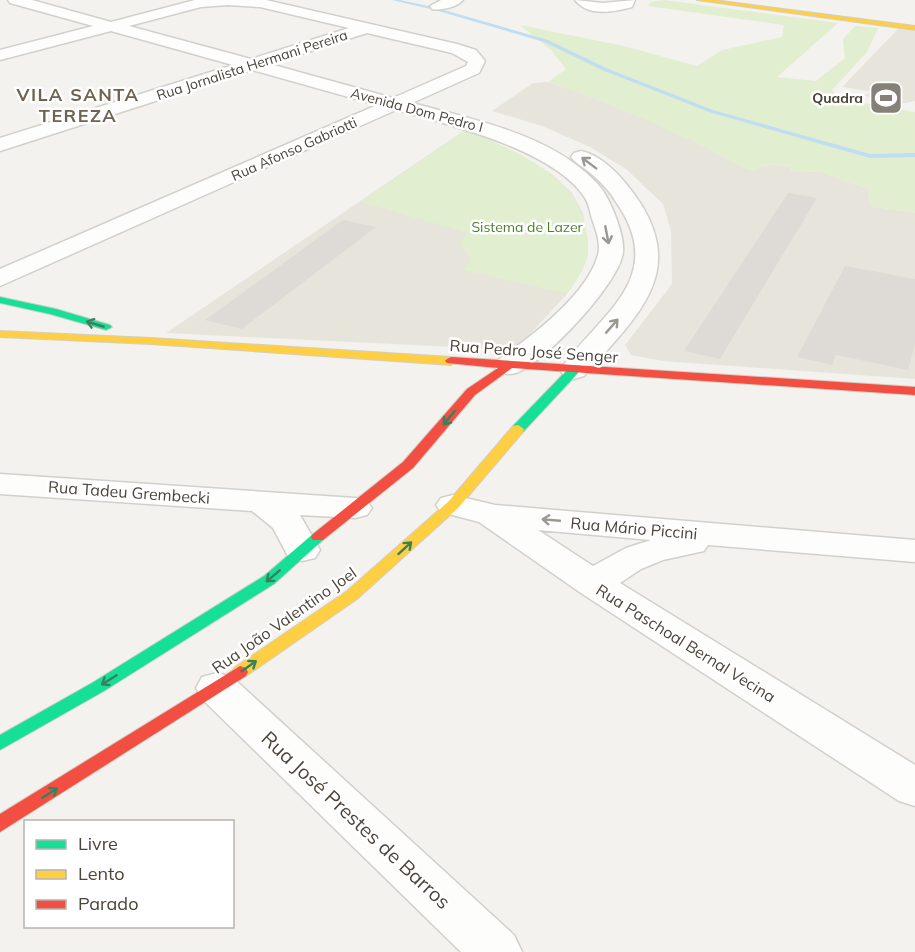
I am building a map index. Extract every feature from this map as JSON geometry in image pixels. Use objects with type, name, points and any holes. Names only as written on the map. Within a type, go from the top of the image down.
[{"type":"street","name":"Avenida Dom Pedro I","points":[[15,0],[254,66],[533,133],[588,160],[619,189],[636,214],[647,246],[647,271],[638,295],[574,370]]},
{"type":"street","name":"Avenida Dom Pedro I","points":[[51,0],[273,60],[403,101],[519,141],[559,165],[593,193],[607,229],[611,255],[593,290],[508,375]]},
{"type":"street","points":[[437,6],[456,0]]},
{"type":"street","points":[[563,0],[583,1],[610,7],[623,5],[627,3],[627,0]]},
{"type":"street","points":[[700,0],[915,28]]},
{"type":"street","points":[[0,55],[201,3],[245,1],[366,28]]},
{"type":"street","name":"Rua Jornalista Hermani Pereira","points":[[0,145],[273,60],[366,28]]},
{"type":"street","name":"Rua Afonso Gabriotti","points":[[0,278],[403,101],[473,69],[477,61],[470,54],[457,49],[366,28]]},
{"type":"street","name":"Rua Pedro José Senger","points":[[0,300],[52,310],[151,341]]},
{"type":"street","points":[[7,334],[26,334],[44,328],[52,321],[52,310]]},
{"type":"street","name":"Rua Pedro José Senger","points":[[7,334],[151,341],[434,361],[508,375],[574,370],[915,391]]},
{"type":"street","points":[[434,361],[449,367],[466,384]]},
{"type":"street","name":"Rua João Valentino Joel","points":[[0,824],[217,688],[352,595],[453,506],[537,399],[574,370]]},
{"type":"street","points":[[0,743],[98,687],[269,580],[302,550],[408,465],[466,384],[508,375]]},
{"type":"street","name":"Rua Tadeu Grembecki","points":[[0,484],[354,508]]},
{"type":"street","name":"Rua Tadeu Grembecki","points":[[259,501],[280,513],[292,525],[302,550]]},
{"type":"street","name":"Rua Paschoal Bernal Vecina","points":[[453,506],[491,515],[594,584],[915,788]]},
{"type":"street","name":"Rua Mário Piccini","points":[[491,515],[915,551]]},
{"type":"street","name":"Rua Mário Piccini","points":[[594,584],[624,561],[659,547],[701,542],[776,540]]},
{"type":"street","name":"Rua José Prestes de Barros","points":[[217,688],[496,952]]},
{"type":"shaded area","points":[[898,29],[915,31],[915,101],[890,106],[864,95],[874,92],[842,87]]},
{"type":"shaded area","points":[[548,82],[607,102],[679,133],[749,170],[772,164],[790,167],[791,171],[821,172],[868,189],[870,206],[915,213],[915,379],[663,361],[631,355],[625,345],[672,284],[671,231],[663,204],[626,169],[590,147],[542,126],[492,111],[533,83]]},
{"type":"shaded area","points":[[465,130],[519,155],[553,175],[572,193],[583,213],[588,255],[582,271],[567,294],[520,345],[495,349],[166,333]]},
{"type":"green space","points":[[664,0],[838,23],[777,77],[816,81],[845,58],[843,39],[855,26],[878,28],[867,52],[832,90],[839,101],[874,104],[915,112],[915,213],[870,206],[868,189],[821,172],[791,171],[790,167],[772,164],[749,170],[650,122],[548,82],[566,69],[551,50],[520,25],[624,46],[697,66],[722,50],[782,37],[784,25],[648,6],[650,2]]},
{"type":"green space","name":"Sistema de Lazer","points":[[465,130],[522,155],[540,166],[570,193],[580,210],[588,248],[583,267],[567,294],[464,270],[470,259],[460,244],[468,233],[361,202]]},
{"type":"building","points":[[788,193],[817,198],[720,359],[684,351]]},
{"type":"building","points":[[343,220],[376,227],[242,329],[205,320]]},
{"type":"building","points":[[845,266],[915,279],[915,345],[908,370],[836,355],[832,365],[797,357]]},
{"type":"waterway","points":[[394,0],[436,9],[546,41],[604,69],[711,111],[870,156],[915,155]]},
{"type":"traffic: fast","points":[[0,300],[52,311],[106,327]]},
{"type":"traffic: fast","points":[[518,429],[574,370]]},
{"type":"traffic: fast","points":[[0,743],[98,687],[269,580],[318,537]]},
{"type":"traffic: slow","points":[[700,0],[915,28]]},
{"type":"traffic: slow","points":[[0,334],[151,341],[451,361]]},
{"type":"traffic: slow","points":[[240,672],[352,595],[453,505],[518,429]]},
{"type":"traffic: jam","points":[[451,361],[915,391]]},
{"type":"traffic: jam","points":[[318,537],[408,465],[471,392],[508,366]]},
{"type":"traffic: jam","points":[[0,824],[240,672]]},
{"type":"place","name":"Quadra","points":[[886,98]]},
{"type":"district","name":"VILA SANTA TEREZA","points":[[78,106]]}]
